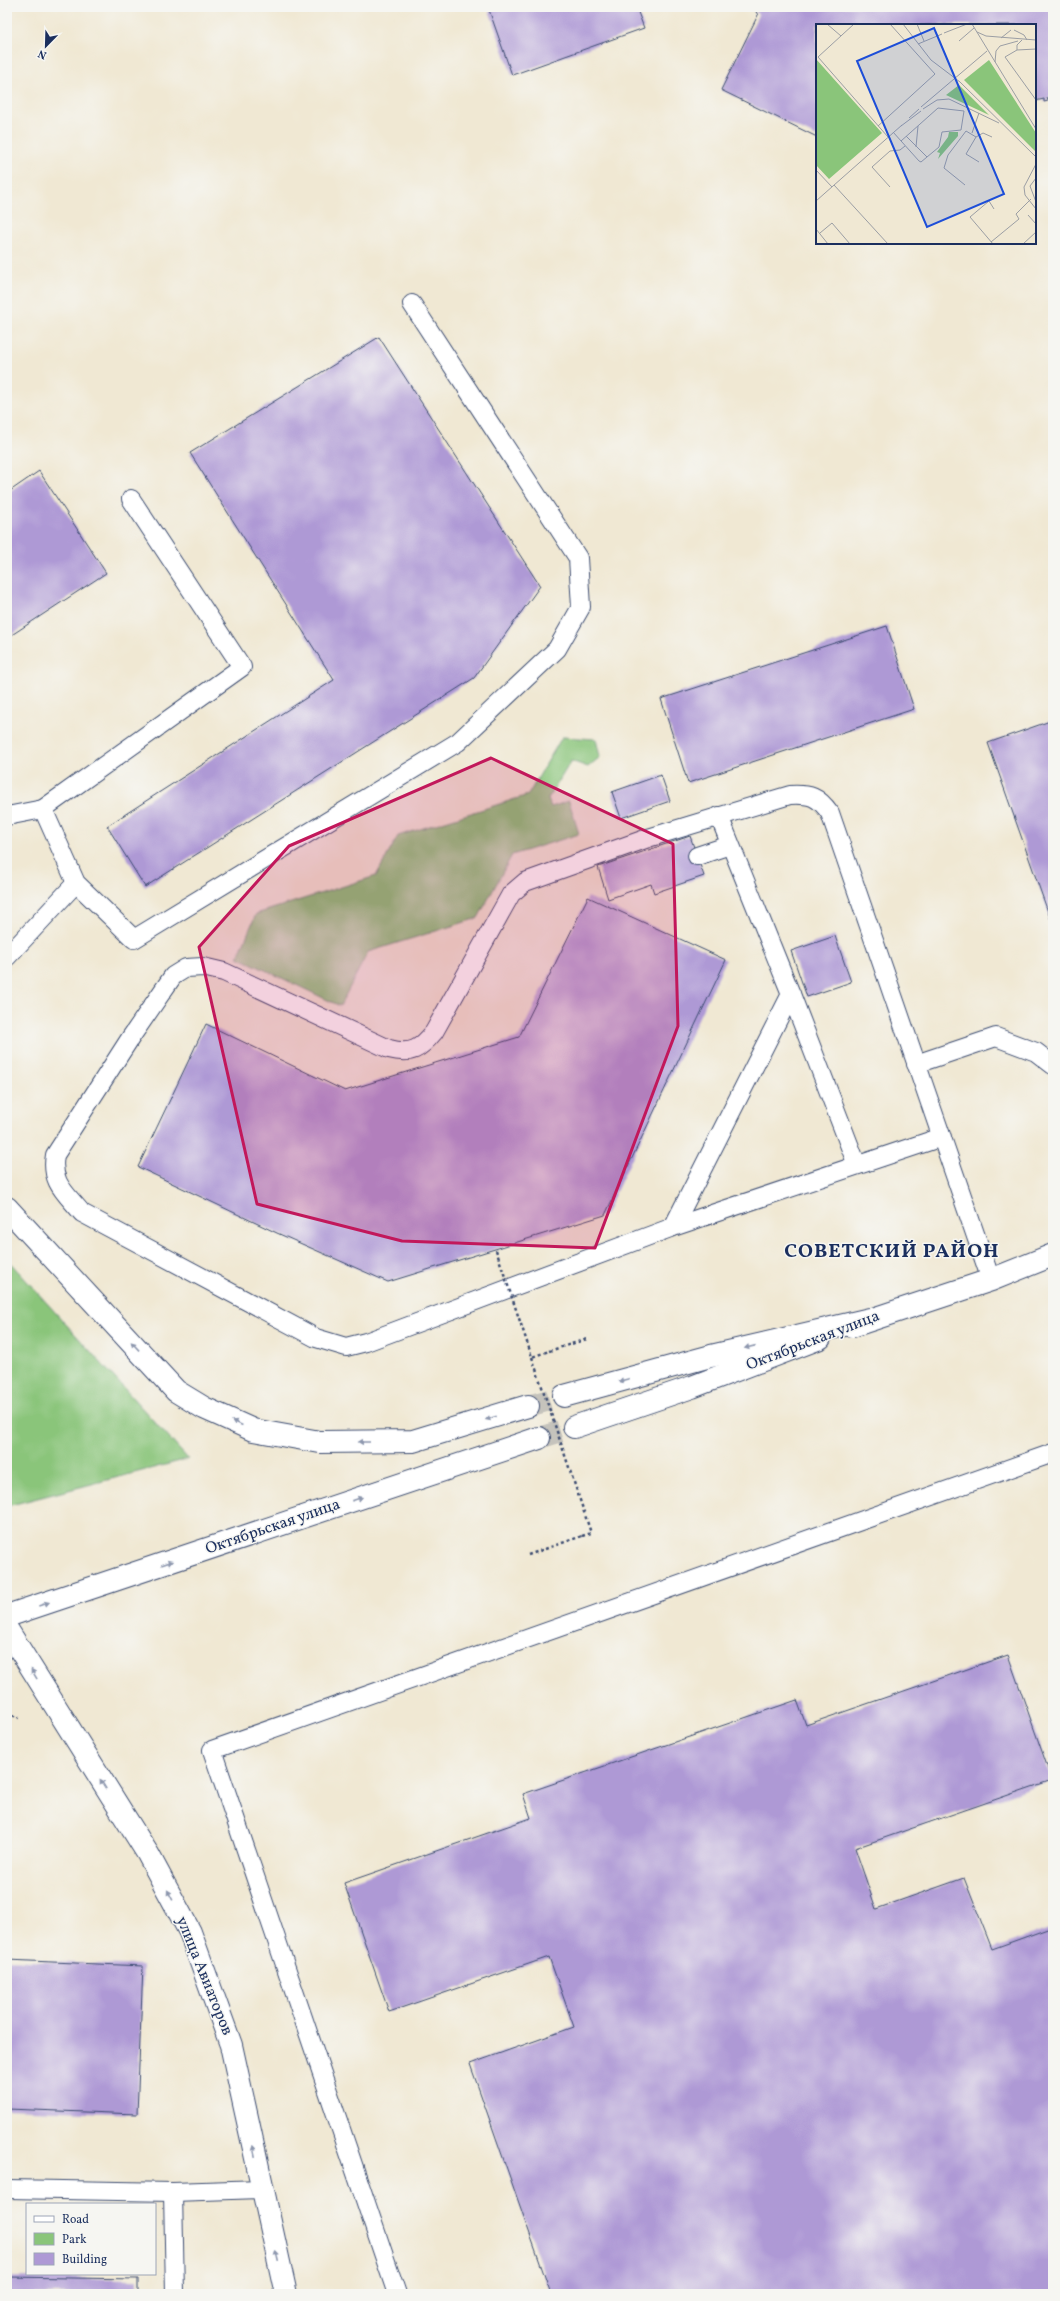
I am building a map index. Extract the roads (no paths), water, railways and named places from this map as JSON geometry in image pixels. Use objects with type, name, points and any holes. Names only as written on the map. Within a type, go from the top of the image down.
[{"type":"main road","points":[[7,1208],[176,1391],[204,1408],[253,1430],[320,1442],[413,1441],[528,1406]]},
{"type":"main road","name":"Октябрьская улица","points":[[574,1427],[692,1387],[870,1319],[991,1280],[1053,1256]]},
{"type":"main road","points":[[564,1396],[711,1356],[870,1319]]},
{"type":"main road","name":"Октябрьская улица","points":[[7,1616],[539,1438]]},
{"type":"main road","name":"улица Авиаторов","points":[[7,1628],[148,1854],[190,1932],[231,2045],[286,2294]]},
{"type":"lane","points":[[43,809],[76,883],[134,939],[458,742],[557,649],[581,607],[578,558],[412,304]]},
{"type":"lane","points":[[7,816],[43,809],[242,667],[130,499]]},
{"type":"lane","points":[[942,1137],[673,1227],[366,1342],[346,1347],[316,1338],[82,1213],[58,1183],[53,1170],[55,1155],[131,1036],[173,976],[186,968],[203,967],[224,972],[389,1048],[402,1052],[422,1047],[434,1032],[511,894],[525,882],[648,838],[790,795],[807,794],[822,802],[830,813],[916,1064],[942,1137],[991,1280]]},
{"type":"lane","points":[[719,816],[791,994],[857,1165]]},
{"type":"lane","points":[[697,856],[730,845]]},
{"type":"lane","points":[[7,957],[76,883]]},
{"type":"lane","points":[[673,1227],[791,994]]},
{"type":"lane","points":[[916,1064],[996,1036],[1036,1052],[1053,1065]]},
{"type":"lane","points":[[397,2294],[212,1750],[1053,1453]]},
{"type":"lane","points":[[7,2189],[173,2192],[262,2189]]},
{"type":"lane","points":[[173,2192],[175,2294]]},
{"type":"tunnel","points":[[528,1406],[564,1396]]},
{"type":"tunnel","points":[[539,1438],[574,1427]]},
{"type":"district","name":"СОВЕТСКИЙ РАЙОН","points":[[892,1252]]}]
